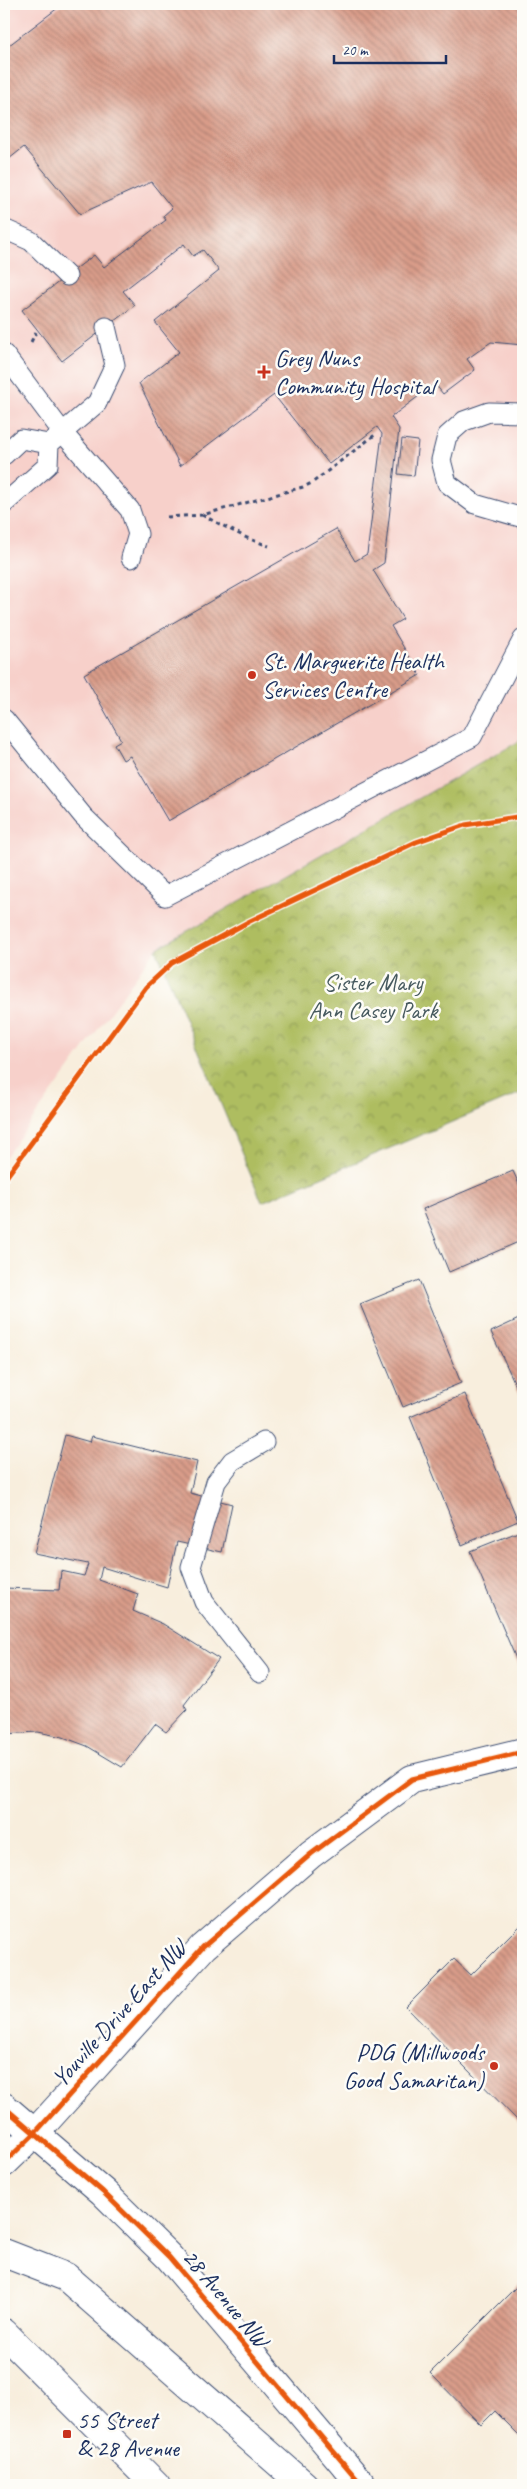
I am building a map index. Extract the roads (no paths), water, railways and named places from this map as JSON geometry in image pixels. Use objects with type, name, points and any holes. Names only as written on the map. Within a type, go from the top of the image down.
[{"type":"street","name":"Youville Drive East NW","points":[[4,2163],[34,2134],[203,1947],[311,1854],[412,1779],[523,1752]]},
{"type":"street","name":"28 Avenue NW","points":[[4,2107],[102,2192],[169,2258],[362,2485]]},
{"type":"street","points":[[4,2138],[34,2134]]},
{"type":"street","points":[[4,2253],[66,2277],[304,2485]]},
{"type":"street","points":[[4,2333],[156,2485]]},
{"type":"lane","points":[[4,229],[31,241],[67,276]]},
{"type":"lane","points":[[4,504],[48,465],[56,438],[97,403],[115,364],[106,327]]},
{"type":"lane","points":[[4,354],[56,438],[130,510],[138,534],[131,558]]},
{"type":"lane","points":[[523,413],[489,412],[464,421],[447,436],[441,460],[447,483],[475,504],[523,518]]},
{"type":"lane","points":[[4,455],[21,440],[56,438]]},
{"type":"lane","points":[[4,719],[83,816],[165,896],[472,737],[523,639]]},
{"type":"lane","points":[[260,1673],[204,1602],[191,1568],[216,1482],[232,1461],[264,1442]]},
{"type":"place","name":"Grey Nuns Community Hospital","points":[[264,372]]},
{"type":"place","name":"St. Marguerite Health Services Centre","points":[[252,675]]},
{"type":"place","name":"PDG (Millwoods Good Samaritan)","points":[[494,2066]]},
{"type":"place","name":"55 Street & 28 Avenue","points":[[67,2434]]},
{"type":"park label","name":"Sister Mary Ann Casey Park","points":[[373,996]]}]
